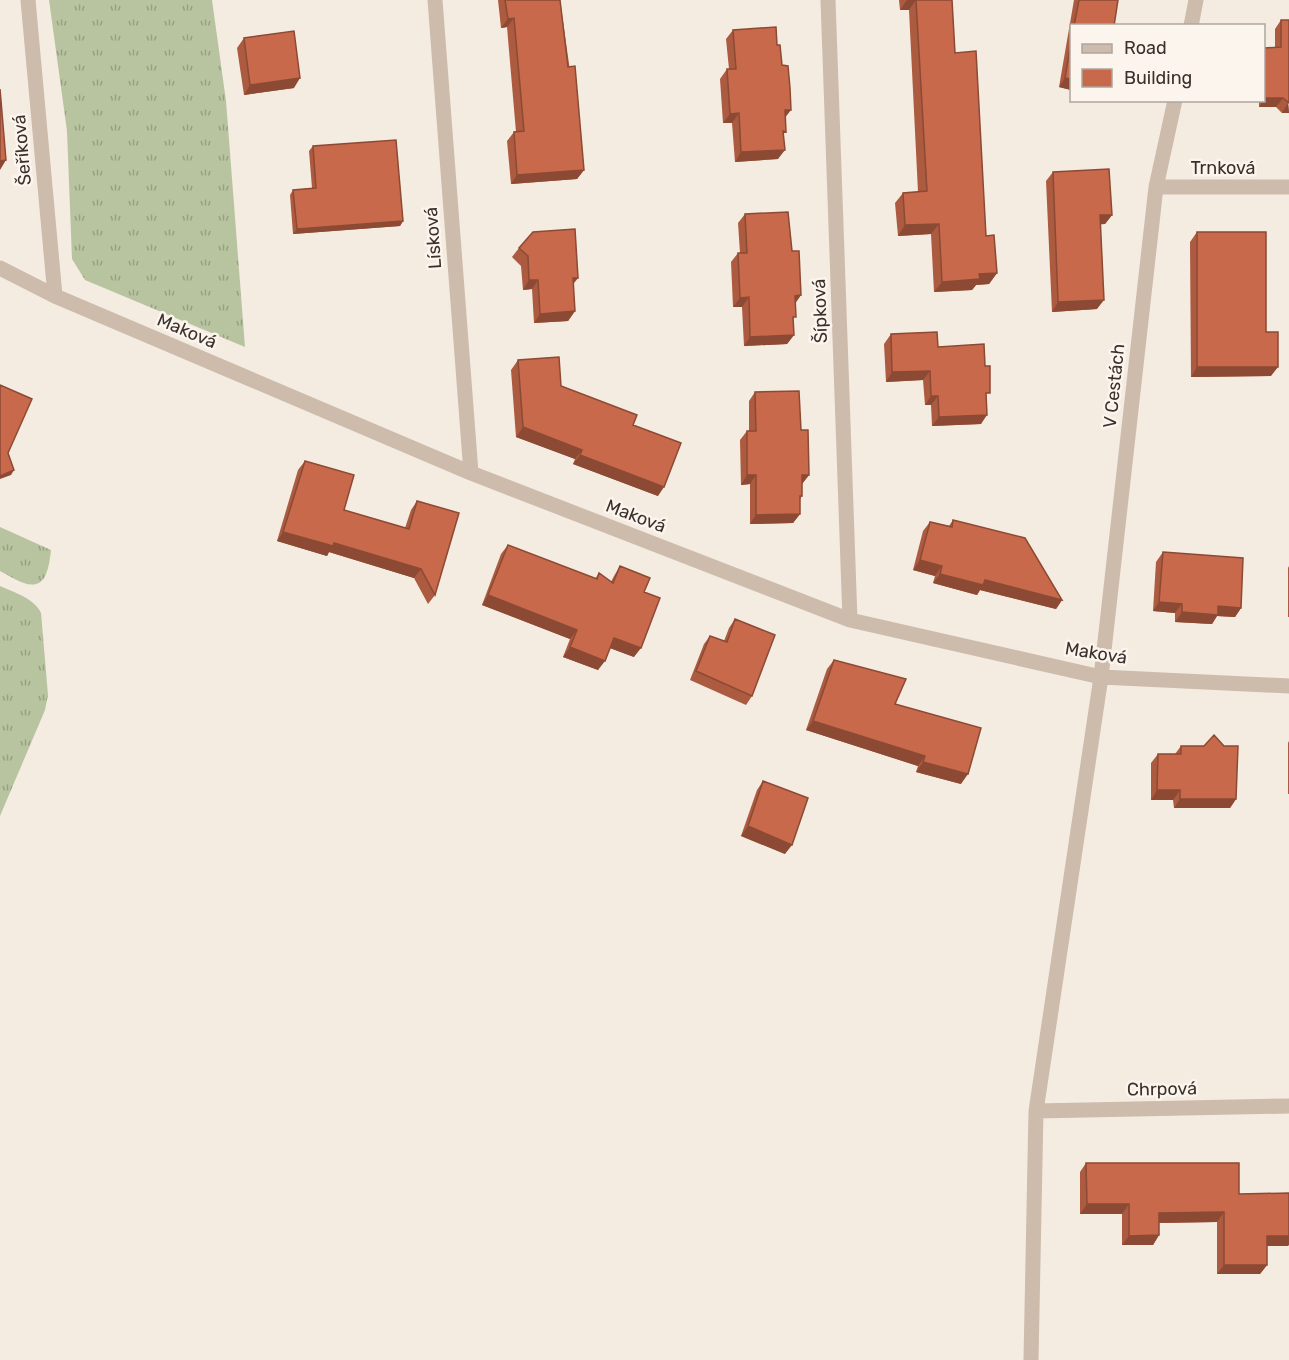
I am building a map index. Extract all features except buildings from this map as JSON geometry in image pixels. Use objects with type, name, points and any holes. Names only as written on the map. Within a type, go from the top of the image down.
[{"type":"street","name":"Šeříková","points":[[28,0],[55,296]]},
{"type":"street","name":"Lísková","points":[[435,0],[471,473]]},
{"type":"street","name":"Šípková","points":[[828,0],[850,620]]},
{"type":"street","points":[[1191,24],[1196,0]]},
{"type":"street","name":"V Cestách","points":[[1031,1360],[1036,1111],[1101,677],[1156,187],[1175,102]]},
{"type":"street","name":"Trnková","points":[[1156,187],[1289,187]]},
{"type":"street","name":"Maková","points":[[0,268],[55,296],[471,473],[850,620],[1101,677],[1289,686]]},
{"type":"street","name":"Chrpová","points":[[1036,1111],[1289,1106]]},
{"type":"green space","points":[[49,0],[212,0],[226,101],[245,347],[85,280],[72,259],[67,131]]},
{"type":"green space","points":[[0,527],[51,550],[46,574],[37,584],[31,585],[18,581],[0,571]]},
{"type":"green space","points":[[0,586],[34,603],[41,613],[48,695],[45,710],[0,816]]}]
